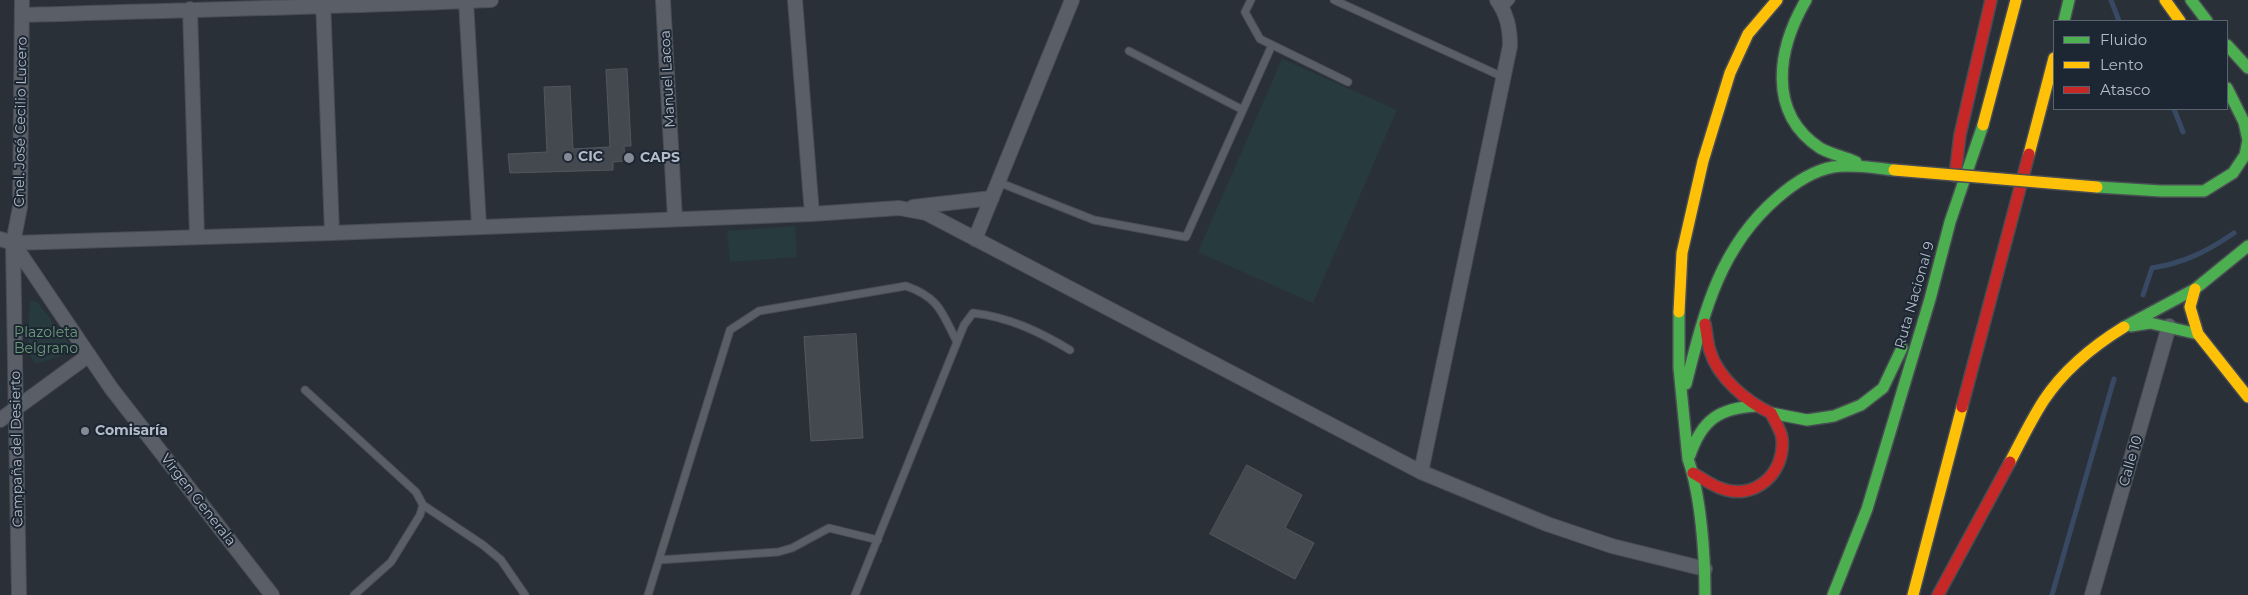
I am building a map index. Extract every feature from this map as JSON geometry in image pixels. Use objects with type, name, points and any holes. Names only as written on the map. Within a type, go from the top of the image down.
[{"type":"main road","points":[[1705,595],[1705,568],[1693,473],[1688,459],[1682,402],[1678,337],[1680,268],[1691,207],[1730,73],[1748,34],[1776,0]]},
{"type":"main road","points":[[1806,0],[1788,37],[1780,82],[1784,101],[1790,116],[1800,131],[1813,142],[1838,157],[1853,159],[1863,168]]},
{"type":"main road","points":[[1950,222],[1960,135],[1991,0]]},
{"type":"main road","name":"Ruta Nacional 9","points":[[1833,595],[1867,509],[1930,299],[1950,222],[1980,137],[2016,0]]},
{"type":"main road","points":[[2064,20],[2069,0]]},
{"type":"main road","points":[[2165,0],[2179,20]]},
{"type":"main road","points":[[2184,0],[2191,20]]},
{"type":"main road","points":[[2191,0],[2206,20]]},
{"type":"main road","points":[[2228,46],[2248,68]]},
{"type":"main road","points":[[1913,595],[2053,62]]},
{"type":"main road","points":[[1682,402],[1704,317],[1714,287],[1732,248],[1750,223],[1774,200],[1803,178],[1818,171],[1845,166],[2097,187],[2161,191],[2204,191],[2233,173],[2246,155],[2248,140],[2244,122],[2228,90]]},
{"type":"main road","points":[[2019,195],[2045,137]]},
{"type":"main road","points":[[1938,595],[1952,566],[2044,400],[2062,375],[2080,356],[2102,339],[2195,289],[2248,246]]},
{"type":"main road","points":[[2195,289],[2190,307],[2198,334],[2248,397]]},
{"type":"main road","points":[[1704,317],[1710,352],[1722,374],[1756,406],[1771,413],[1807,420],[1834,416],[1861,405],[1883,388],[1897,363],[1912,322],[1930,299]]},
{"type":"main road","points":[[2124,326],[2150,323],[2198,334]]},
{"type":"main road","points":[[1688,459],[1695,438],[1704,424],[1723,411],[1737,406],[1756,406]]},
{"type":"main road","points":[[1693,473],[1721,489],[1746,492],[1767,482],[1780,462],[1782,437],[1771,413]]},
{"type":"main road","points":[[1843,595],[1867,509]]},
{"type":"street","name":"Cnel. José Cecilio Lucero","points":[[6,241],[20,207],[22,0]]},
{"type":"street","points":[[23,15],[491,0]]},
{"type":"street","name":"Manuel Lacoa","points":[[663,0],[675,219]]},
{"type":"street","points":[[795,0],[812,214]]},
{"type":"street","points":[[975,239],[1072,0]]},
{"type":"street","points":[[466,1],[479,226]]},
{"type":"street","points":[[1421,472],[1510,46],[1510,29],[1503,3]]},
{"type":"street","points":[[323,4],[332,233]]},
{"type":"street","points":[[190,9],[197,236]]},
{"type":"street","points":[[6,241],[332,233],[812,214],[900,208],[992,198]]},
{"type":"street","points":[[900,208],[926,213],[1421,472],[1547,524],[1602,543],[1705,568]]},
{"type":"street","name":"Virgen Generala","points":[[6,241],[90,354],[111,388],[272,595]]},
{"type":"street","name":"Campaña del Desierto","points":[[6,241],[16,408],[20,595]]},
{"type":"street","name":"Calle 10","points":[[2092,595],[2169,326]]},
{"type":"street","points":[[0,420],[90,354]]},
{"type":"lane","points":[[1250,0],[1245,12],[1260,39],[1348,82]]},
{"type":"lane","points":[[1334,0],[1503,76]]},
{"type":"lane","points":[[998,182],[1094,220],[1186,237],[1272,44]]},
{"type":"lane","points":[[1129,51],[1243,110]]},
{"type":"lane","points":[[648,595],[730,330],[759,311],[906,286],[922,292],[936,302],[957,342]]},
{"type":"lane","points":[[855,595],[964,325],[973,313],[994,315],[1038,331],[1070,350]]},
{"type":"lane","points":[[305,390],[416,492],[423,505],[483,544],[501,560],[525,595]]},
{"type":"lane","points":[[354,595],[391,562],[420,515],[423,505]]},
{"type":"lane","points":[[659,560],[778,552],[792,548],[828,528],[878,540]]},
{"type":"green space","points":[[1282,59],[1397,110],[1313,303],[1198,252]]},
{"type":"green space","points":[[795,226],[797,257],[730,262],[727,231]]},
{"type":"green space","name":"Plazoleta Belgrano","points":[[30,301],[37,302],[69,343],[64,355],[35,364],[30,355],[28,343]]},
{"type":"building","points":[[627,69],[631,146],[624,146],[625,161],[613,162],[613,170],[510,173],[508,154],[547,152],[544,87],[570,86],[573,149],[610,147],[606,70]]},
{"type":"building","points":[[856,334],[863,438],[811,441],[804,337]]},
{"type":"building","points":[[1247,465],[1302,495],[1285,528],[1314,543],[1295,579],[1210,534]]},
{"type":"waterway","points":[[2111,0],[2119,20]]},
{"type":"waterway","points":[[2174,110],[2183,132]]},
{"type":"waterway","points":[[2143,295],[2152,268],[2175,263],[2195,255],[2234,233]]},
{"type":"waterway","points":[[2052,595],[2114,379]]},
{"type":"traffic: fast","points":[[1806,0],[1796,19],[1784,58],[1782,78],[1784,98],[1791,116],[1803,133],[1820,148],[1856,162]]},
{"type":"traffic: fast","points":[[2064,20],[2069,0]]},
{"type":"traffic: fast","points":[[2191,0],[2206,20]]},
{"type":"traffic: fast","points":[[2228,46],[2248,68]]},
{"type":"traffic: fast","points":[[2097,187],[2161,191],[2204,191],[2233,173],[2245,155],[2248,140],[2244,122],[2228,90]]},
{"type":"traffic: fast","points":[[1833,595],[1867,509],[1930,299],[1950,222],[1983,125]]},
{"type":"traffic: fast","points":[[1686,384],[1707,307],[1716,283],[1727,260],[1757,217],[1789,188],[1825,169],[1848,166],[1894,170]]},
{"type":"traffic: fast","points":[[2124,327],[2195,289],[2248,246]]},
{"type":"traffic: fast","points":[[1679,312],[1679,368],[1688,459],[1699,508],[1705,595]]},
{"type":"traffic: fast","points":[[2131,326],[2150,323],[2198,334]]},
{"type":"traffic: fast","points":[[1771,413],[1807,420],[1834,416],[1861,405],[1883,388],[1902,348]]},
{"type":"traffic: fast","points":[[1690,455],[1700,433],[1714,418],[1732,410],[1756,406]]},
{"type":"traffic: slow","points":[[1679,312],[1682,253],[1703,161],[1730,73],[1748,34],[1777,0]]},
{"type":"traffic: slow","points":[[1983,125],[2016,0]]},
{"type":"traffic: slow","points":[[2165,0],[2179,20]]},
{"type":"traffic: slow","points":[[2029,154],[2053,62]]},
{"type":"traffic: slow","points":[[1894,170],[2097,187]]},
{"type":"traffic: slow","points":[[2195,289],[2190,307],[2198,334],[2248,397]]},
{"type":"traffic: slow","points":[[2010,462],[2039,408],[2052,389],[2090,351],[2124,327]]},
{"type":"traffic: slow","points":[[1913,595],[1962,407]]},
{"type":"traffic: jam","points":[[1955,176],[1960,135],[1991,0]]},
{"type":"traffic: jam","points":[[1962,407],[2029,154]]},
{"type":"traffic: jam","points":[[1693,473],[1720,488],[1745,491],[1756,488],[1773,473],[1779,463],[1782,451],[1782,438],[1771,413],[1743,396],[1726,380],[1720,371],[1710,351],[1705,324]]},
{"type":"traffic: jam","points":[[1938,595],[2010,462]]},
{"type":"place","name":"CIC","points":[[568,157]]},
{"type":"place","name":"CAPS","points":[[629,158]]},
{"type":"place","name":"Comisaría","points":[[85,431]]}]
